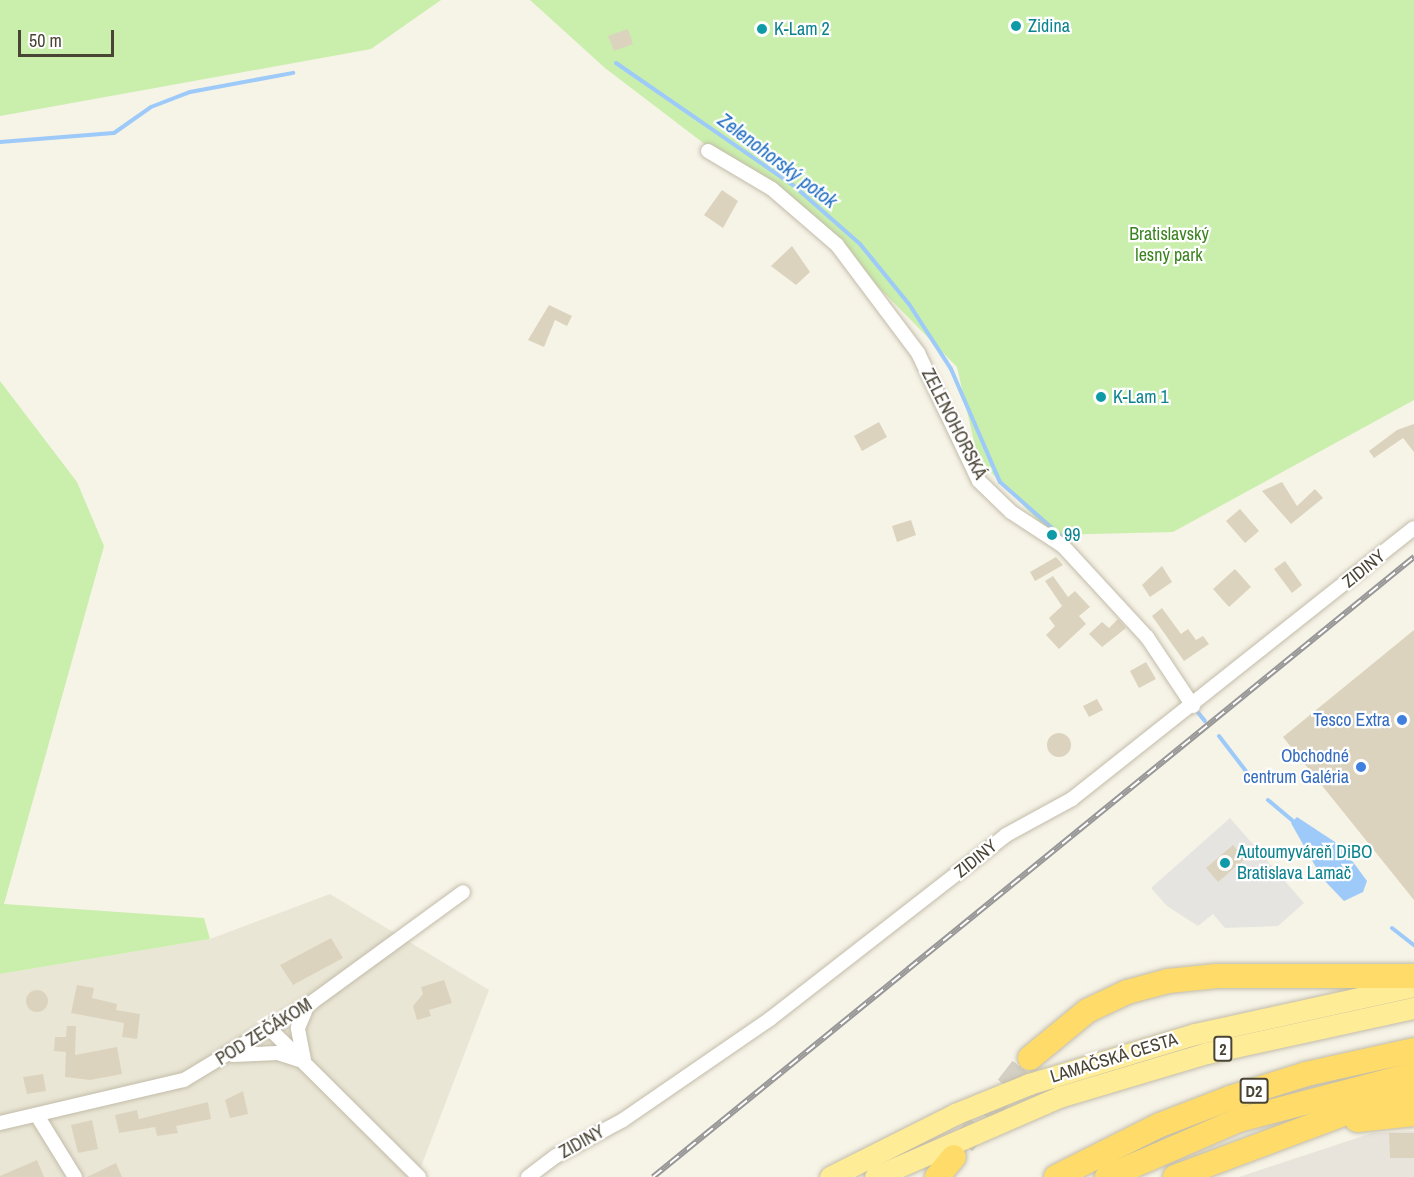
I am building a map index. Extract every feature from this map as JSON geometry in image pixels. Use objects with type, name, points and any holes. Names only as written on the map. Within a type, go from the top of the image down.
[{"type":"highway","points":[[1030,1058],[1087,1011],[1127,992],[1168,981],[1207,977],[1414,976]]},
{"type":"highway","name":"D2","points":[[1056,1177],[1160,1125],[1230,1098],[1306,1074],[1414,1050]]},
{"type":"highway","name":"D2","points":[[1107,1177],[1239,1120],[1414,1074]]},
{"type":"highway","points":[[1175,1177],[1293,1133],[1414,1093]]},
{"type":"highway","points":[[1293,1133],[1414,1114]]},
{"type":"highway","points":[[937,1177],[954,1157]]},
{"type":"main road","name":"LAMAČSKÁ CESTA","points":[[830,1177],[955,1114],[1029,1084],[1195,1034],[1414,986]]},
{"type":"main road","name":"LAMAČSKÁ CESTA","points":[[875,1177],[1070,1093],[1207,1053],[1414,1008]]},
{"type":"street","name":"ZELENOHORSKÁ","points":[[708,151],[772,189],[837,245],[918,353],[979,481],[1011,512],[1063,546],[1147,637],[1193,706]]},
{"type":"street","name":"ZIDINY","points":[[528,1177],[556,1156],[623,1120],[770,1019],[1006,835],[1072,800],[1414,528]]},
{"type":"street","name":"POD ZEČÁKOM","points":[[0,1123],[38,1117],[184,1080],[311,1003],[463,892]]},
{"type":"street","points":[[304,1062],[298,1028],[311,1003]]},
{"type":"street","points":[[270,1029],[420,1177]]},
{"type":"street","points":[[225,1056],[278,1053],[304,1062]]},
{"type":"street","points":[[38,1117],[75,1177]]},
{"type":"shaded area","points":[[1230,818],[1304,903],[1278,926],[1225,928],[1213,914],[1198,926],[1167,906],[1151,888]]},
{"type":"shaded area","points":[[330,894],[489,990],[417,1177],[0,1177],[0,974],[210,939]]},
{"type":"shaded area","points":[[1414,1131],[1414,1177],[1239,1177],[1372,1133]]},
{"type":"green space","points":[[0,0],[441,0],[371,49],[0,116]]},
{"type":"green space","name":"Bratislavský lesný park","points":[[530,0],[1414,0],[1414,400],[1173,532],[1052,535],[978,459],[957,367],[837,245],[605,68]]},
{"type":"green space","points":[[0,381],[77,482],[104,546],[4,904],[204,918],[210,939],[0,974]]},
{"type":"water","points":[[1297,817],[1335,842],[1353,862],[1367,881],[1363,892],[1344,901],[1322,878],[1291,823]]},
{"type":"building","points":[[628,29],[633,44],[614,51],[608,36]]},
{"type":"building","points":[[722,190],[738,201],[723,228],[704,215]]},
{"type":"building","points":[[792,246],[810,272],[796,285],[771,266]]},
{"type":"building","points":[[549,305],[572,316],[567,326],[555,320],[544,347],[528,340]]},
{"type":"building","points":[[879,422],[887,437],[862,451],[854,436]]},
{"type":"building","points":[[1414,424],[1414,452],[1403,438],[1374,458],[1369,451],[1397,430]]},
{"type":"building","points":[[1282,482],[1297,506],[1315,489],[1323,498],[1291,524],[1262,491]]},
{"type":"building","points":[[1240,509],[1259,531],[1245,543],[1226,521]]},
{"type":"building","points":[[911,520],[916,535],[897,542],[892,526]]},
{"type":"building","points":[[1056,557],[1063,565],[1035,581],[1030,572]]},
{"type":"building","points":[[1285,561],[1302,585],[1292,593],[1274,569]]},
{"type":"building","points":[[1162,566],[1172,582],[1150,597],[1142,585]]},
{"type":"building","points":[[1235,569],[1251,587],[1229,607],[1213,589]]},
{"type":"building","points":[[1053,576],[1068,597],[1075,591],[1090,607],[1079,616],[1086,624],[1059,649],[1046,635],[1055,626],[1049,618],[1062,606],[1045,581]]},
{"type":"building","points":[[1162,608],[1181,634],[1188,629],[1196,640],[1203,636],[1209,644],[1184,661],[1152,616]]},
{"type":"building","points":[[1118,619],[1126,628],[1102,647],[1089,634],[1102,622],[1109,628]]},
{"type":"building","name":"Obchodné centrum Galéria","points":[[1414,630],[1414,900],[1283,737]]},
{"type":"building","points":[[1146,662],[1156,679],[1139,688],[1130,671]]},
{"type":"building","points":[[1097,699],[1103,710],[1089,717],[1083,706]]},
{"type":"building","points":[[1059,733],[1067,737],[1071,745],[1067,753],[1059,757],[1051,753],[1047,745],[1051,737]]},
{"type":"building","name":"Autoumyváreň DiBO Bratislava Lamač","points":[[1233,845],[1245,859],[1218,882],[1206,868]]},
{"type":"building","points":[[331,938],[343,958],[293,985],[280,965]]},
{"type":"building","points":[[444,980],[452,1003],[429,1010],[431,1016],[417,1020],[413,1006],[423,994],[421,987]]},
{"type":"building","points":[[77,985],[94,988],[92,998],[117,1004],[116,1010],[140,1014],[137,1039],[122,1037],[124,1023],[71,1013]]},
{"type":"building","points":[[37,990],[45,993],[48,1001],[45,1009],[37,1012],[29,1009],[26,1001],[29,993]]},
{"type":"building","points":[[67,1026],[76,1026],[75,1055],[117,1047],[122,1074],[90,1080],[65,1077],[66,1052],[54,1051],[55,1037],[66,1037]]},
{"type":"building","points":[[43,1074],[46,1091],[27,1094],[23,1077]]},
{"type":"building","points":[[243,1091],[248,1114],[230,1118],[225,1100]]},
{"type":"building","points":[[208,1102],[211,1119],[176,1126],[178,1133],[157,1136],[155,1127],[119,1133],[115,1115],[137,1110],[139,1119]]},
{"type":"building","points":[[92,1120],[98,1149],[78,1153],[71,1125]]},
{"type":"building","points":[[1389,1133],[1414,1133],[1414,1158],[1390,1158]]},
{"type":"building","points":[[37,1160],[44,1177],[0,1177],[0,1176]]},
{"type":"building","points":[[116,1163],[122,1177],[87,1177]]},
{"type":"waterway","name":"Zelenohorský potok","points":[[616,63],[793,185],[860,244],[909,304],[951,369],[1000,482],[1061,536]]},
{"type":"waterway","name":"Zelenohorský potok","points":[[0,142],[114,133],[151,107],[190,92],[293,73]]},
{"type":"waterway","name":"Zelenohorský potok","points":[[1196,710],[1205,721]]},
{"type":"waterway","name":"Zelenohorský potok","points":[[1219,736],[1255,783]]},
{"type":"waterway","name":"Zelenohorský potok","points":[[1268,800],[1293,821]]},
{"type":"waterway","points":[[1392,928],[1414,945]]},
{"type":"tunnel","points":[[963,1144],[1030,1058]]},
{"type":"railway","points":[[653,1177],[1414,557]]},
{"type":"place","name":"Zidina","points":[[1016,26]]},
{"type":"place","name":"K-Lam 2","points":[[762,29]]},
{"type":"place","name":"K-Lam 1","points":[[1101,397]]},
{"type":"place","name":"99","points":[[1052,535]]},
{"type":"place","name":"Tesco Extra","points":[[1402,720]]},
{"type":"place","name":"Obchodné centrum Galéria","points":[[1361,767]]},
{"type":"place","name":"Autoumyváreň DiBO Bratislava Lamač","points":[[1225,863]]}]
